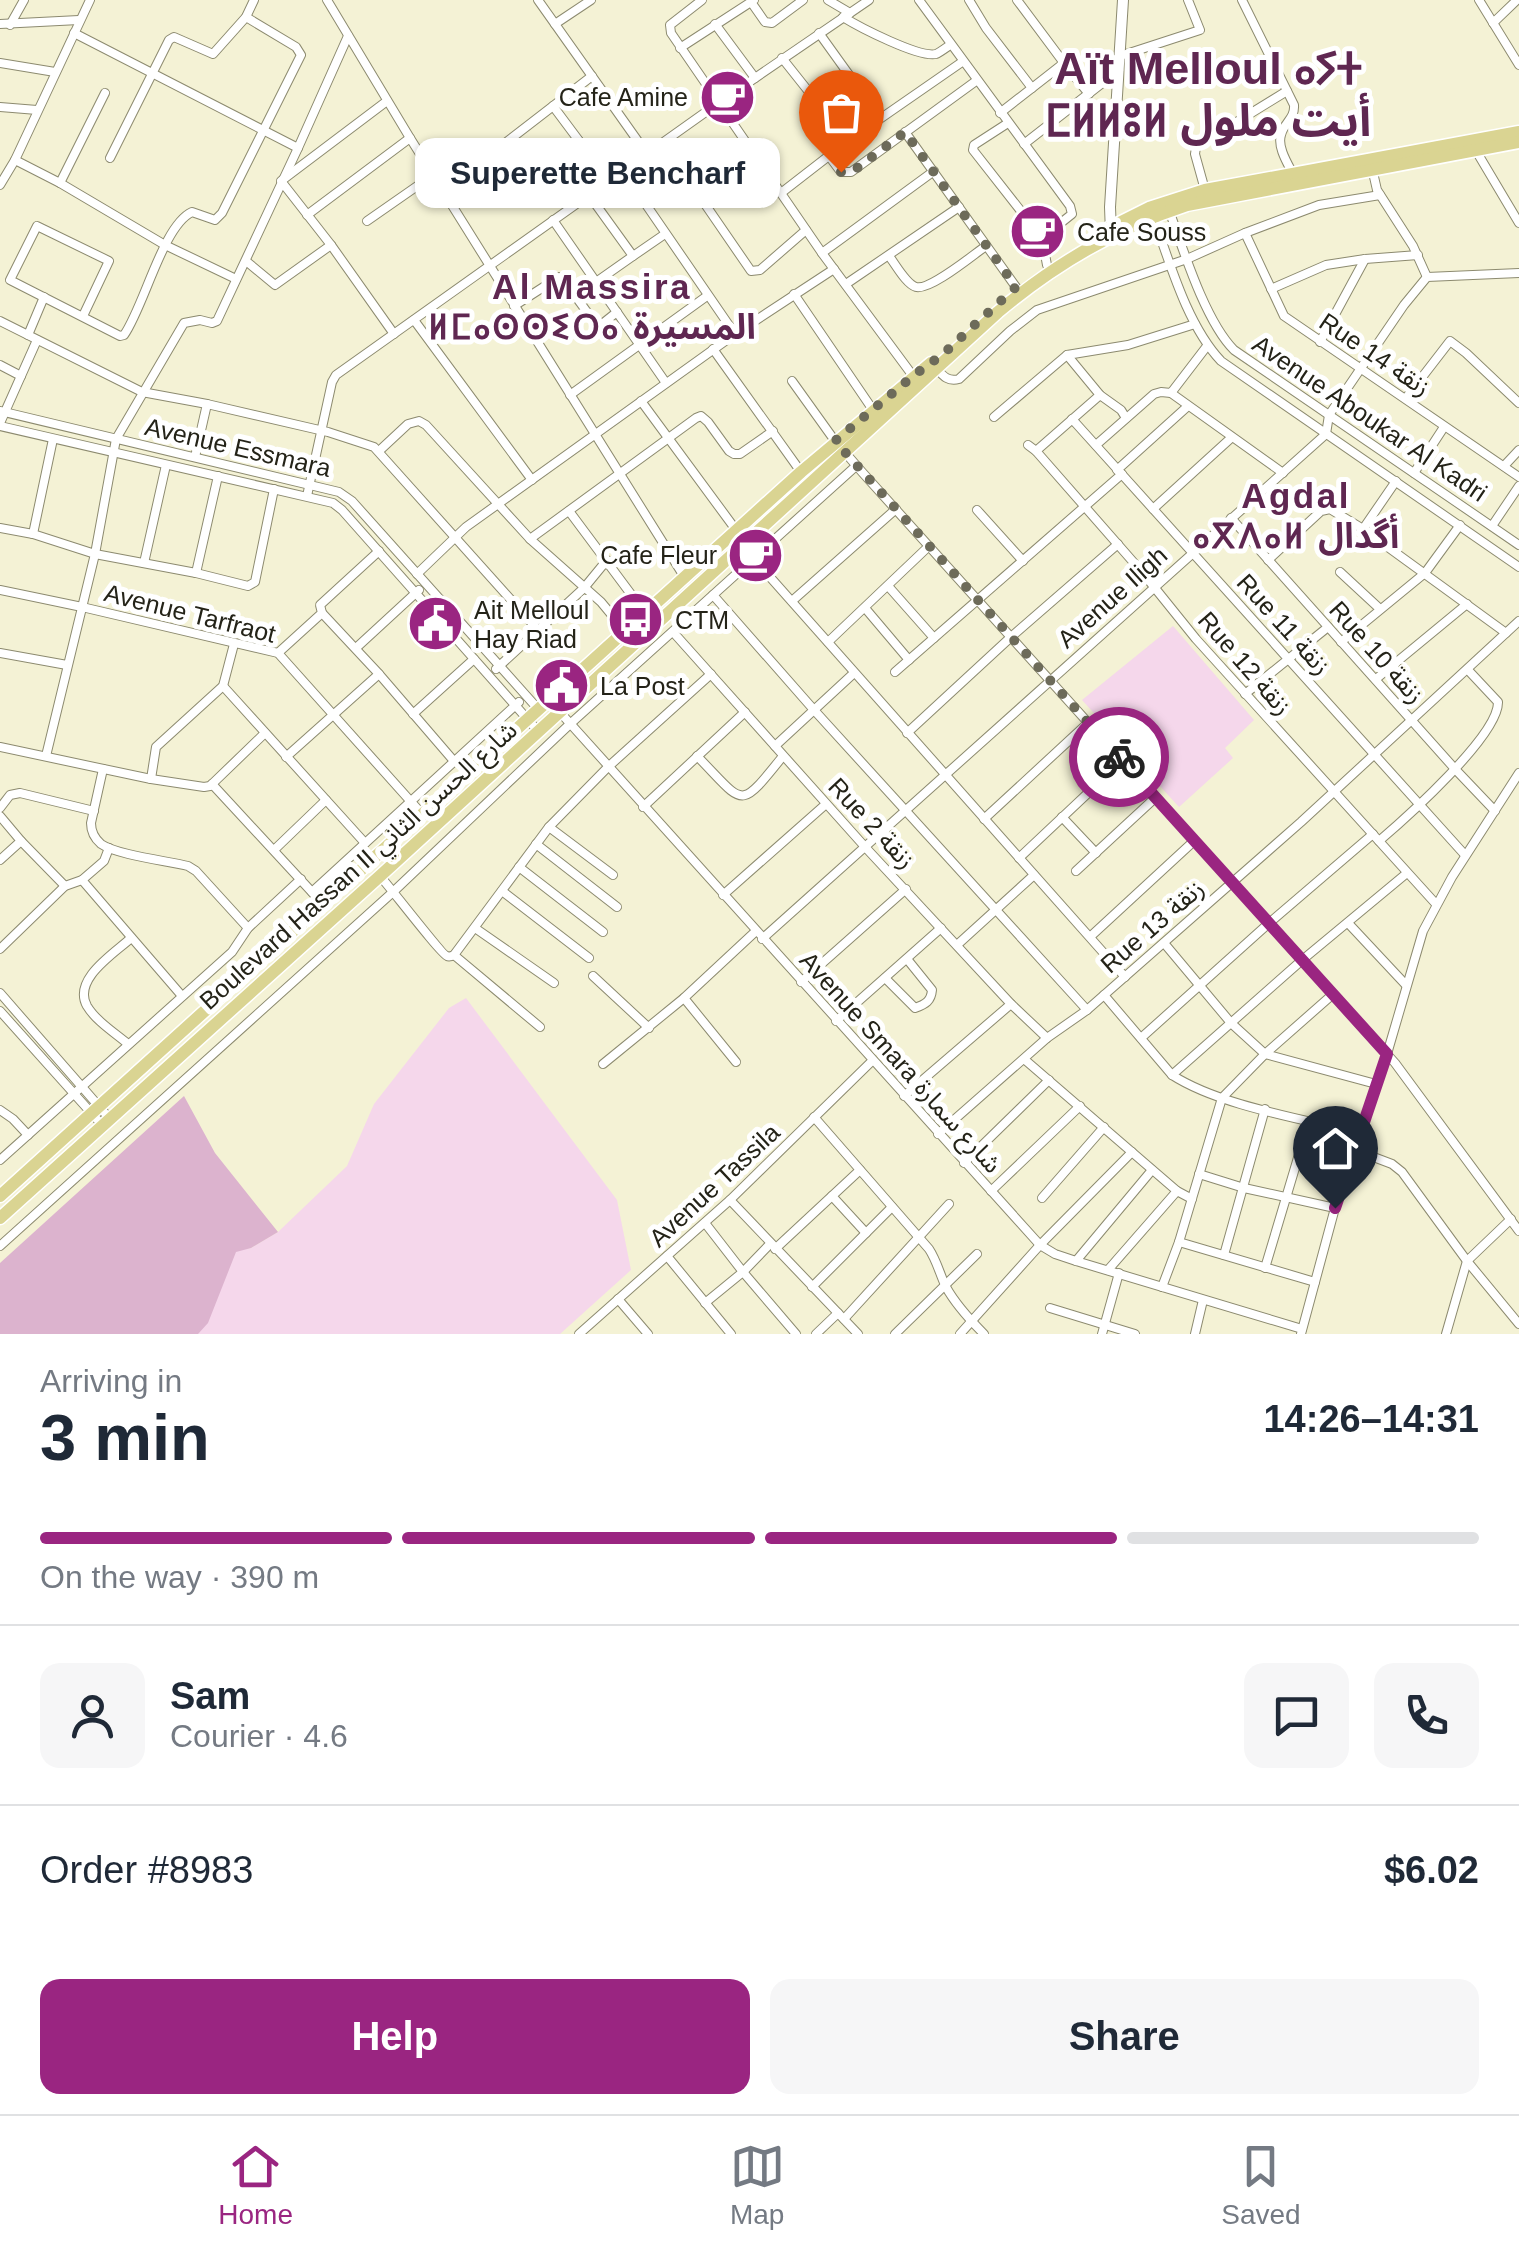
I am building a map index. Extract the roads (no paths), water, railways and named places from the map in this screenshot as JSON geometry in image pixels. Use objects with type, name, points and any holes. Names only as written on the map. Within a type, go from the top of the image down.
[{"type":"main road","name":"Boulevard Hassan II شارع الحسن الثاني","points":[[1167,207],[1474,145],[1519,132]]},
{"type":"main road","name":"Boulevard Hassan II شارع الحسن الثاني","points":[[1474,145],[1519,142]]},
{"type":"main road","name":"Boulevard Hassan II شارع الحسن الثاني","points":[[703,571],[737,531],[801,472],[840,447],[873,410],[1046,265],[1151,212],[1206,190],[1371,164]]},
{"type":"main road","name":"Boulevard Hassan II شارع الحسن الثاني","points":[[0,1196],[422,814],[543,715],[840,447],[1020,293],[1111,231]]},
{"type":"main road","name":"Boulevard Hassan II شارع الحسن الثاني","points":[[0,1218],[380,876],[625,631],[689,584]]},
{"type":"street","points":[[5,25],[24,0]]},
{"type":"street","points":[[0,185],[16,160],[90,0]]},
{"type":"street","points":[[110,158],[171,38],[214,54],[246,17],[254,0]]},
{"type":"street","points":[[328,0],[689,584]]},
{"type":"street","points":[[538,0],[647,154]]},
{"type":"street","points":[[555,24],[590,0]]},
{"type":"street","points":[[702,0],[671,24],[670,33],[822,253],[913,376]]},
{"type":"street","points":[[680,48],[752,1],[768,24],[803,0]]},
{"type":"street","points":[[828,0],[876,36],[926,54],[938,53],[950,44]]},
{"type":"street","points":[[307,496],[334,378],[782,58],[870,0]]},
{"type":"street","points":[[918,0],[1072,210],[1042,238]]},
{"type":"street","points":[[969,0],[1032,88]]},
{"type":"street","points":[[1018,0],[1088,94]]},
{"type":"street","points":[[1111,231],[1124,0]]},
{"type":"street","points":[[1120,56],[1200,30],[1188,0]]},
{"type":"street","points":[[1242,0],[1295,110],[1280,141],[1293,174]]},
{"type":"street","points":[[1479,0],[1519,65]]},
{"type":"street","points":[[1492,23],[1517,0]]},
{"type":"street","points":[[83,316],[108,261],[37,226],[10,280],[120,336],[124,335],[166,246],[186,214],[219,218],[300,58],[300,51],[246,17]]},
{"type":"street","points":[[5,25],[79,20]]},
{"type":"street","points":[[715,24],[755,78]]},
{"type":"street","points":[[74,34],[298,148]]},
{"type":"street","points":[[819,34],[880,118]]},
{"type":"street","points":[[46,756],[96,554],[116,438],[184,323],[200,320],[212,324],[217,320],[348,36]]},
{"type":"street","points":[[782,58],[848,142]]},
{"type":"street","points":[[0,62],[55,72]]},
{"type":"street","points":[[781,193],[962,62]]},
{"type":"street","points":[[1000,113],[1064,63]]},
{"type":"street","points":[[1024,144],[1120,70]]},
{"type":"street","points":[[442,190],[592,76]]},
{"type":"street","points":[[829,156],[841,172],[849,174],[976,82]]},
{"type":"street","points":[[1206,190],[1196,147],[1287,91]]},
{"type":"street","points":[[60,182],[106,93]]},
{"type":"street","points":[[281,182],[387,101]]},
{"type":"street","points":[[553,106],[609,181]]},
{"type":"street","points":[[0,107],[38,110]]},
{"type":"street","points":[[1008,123],[974,146],[973,152],[1042,238],[1046,265]]},
{"type":"street","points":[[905,132],[1016,287]]},
{"type":"street","points":[[307,214],[410,138]]},
{"type":"street","points":[[482,160],[511,193],[579,142]]},
{"type":"street","points":[[662,143],[751,271],[760,270],[806,230]]},
{"type":"street","points":[[1474,145],[1519,223]]},
{"type":"street","points":[[16,160],[166,246],[236,280]]},
{"type":"street","points":[[1371,164],[1380,195],[1418,255],[1427,277]]},
{"type":"street","points":[[622,171],[735,334]]},
{"type":"street","points":[[822,253],[934,172]]},
{"type":"street","points":[[367,221],[433,175]]},
{"type":"street","points":[[281,182],[332,245],[394,334]]},
{"type":"street","points":[[590,195],[633,256]]},
{"type":"street","points":[[936,368],[950,380],[959,379],[1037,310],[1187,260],[1318,204],[1380,195]]},
{"type":"street","points":[[846,284],[959,207]]},
{"type":"street","name":"Avenue Aboukar Al Kadri","points":[[1167,207],[1212,319],[1228,344],[1519,545]]},
{"type":"street","name":"Avenue Aboukar Al Kadri","points":[[1151,212],[1195,324],[1221,361],[1519,567]]},
{"type":"street","points":[[554,220],[666,383]]},
{"type":"street","name":"Rue 14 زنقة","points":[[1245,233],[1284,316],[1519,477]]},
{"type":"street","points":[[596,282],[664,234]]},
{"type":"street","points":[[246,261],[275,284],[332,245]]},
{"type":"street","points":[[889,256],[912,285],[921,287],[986,246]]},
{"type":"street","points":[[1272,289],[1326,266],[1418,255]]},
{"type":"street","points":[[1320,342],[1365,259]]},
{"type":"street","points":[[417,574],[455,537],[498,504],[713,349],[834,269]]},
{"type":"street","points":[[1326,434],[1329,415],[1427,277],[1519,273]]},
{"type":"street","points":[[514,306],[559,277],[596,323],[602,324],[617,312]]},
{"type":"street","points":[[794,294],[873,410]]},
{"type":"street","points":[[570,395],[707,296]]},
{"type":"street","points":[[0,425],[2,412],[21,376],[44,297]]},
{"type":"street","points":[[414,320],[532,480]]},
{"type":"street","points":[[0,321],[142,392],[322,430],[368,444],[379,451],[538,630]]},
{"type":"street","points":[[994,417],[1067,355],[1128,345],[1195,324]]},
{"type":"street","points":[[1406,398],[1450,341],[1519,403]]},
{"type":"street","points":[[1171,393],[1208,346]]},
{"type":"street","points":[[713,349],[801,472]]},
{"type":"street","points":[[1067,355],[1100,395],[1126,418]]},
{"type":"street","points":[[0,365],[21,376]]},
{"type":"street","points":[[792,381],[856,466],[1387,1054],[1519,1230]]},
{"type":"street","points":[[1096,445],[1154,394],[1171,393],[1283,474]]},
{"type":"street","points":[[1072,419],[1100,395]]},
{"type":"street","points":[[641,401],[737,531]]},
{"type":"street","points":[[195,457],[207,404]]},
{"type":"street","points":[[895,672],[1084,506],[1188,406]]},
{"type":"street","name":"Avenue Essmara","points":[[2,412],[310,483],[346,496],[543,715]]},
{"type":"street","points":[[530,540],[701,416],[729,451],[737,454],[773,431]]},
{"type":"street","name":"Rue 11 زنقة","points":[[1072,419],[1466,855]]},
{"type":"street","name":"Rue 12 زنقة","points":[[1072,419],[1032,448],[1245,694],[1436,904]]},
{"type":"street","points":[[379,451],[408,424],[426,424],[530,540],[602,602],[625,631]]},
{"type":"street","name":"Avenue Essmara","points":[[0,425],[338,506],[515,705],[543,715]]},
{"type":"street","points":[[1414,473],[1444,427]]},
{"type":"street","name":"Avenue Iligh","points":[[603,1064],[866,848],[1326,434]]},
{"type":"street","points":[[33,534],[53,438]]},
{"type":"street","points":[[1153,509],[1231,438]]},
{"type":"street","points":[[1504,466],[1519,450]]},
{"type":"street","points":[[144,563],[166,464]]},
{"type":"street","points":[[0,1246],[393,892],[570,724],[856,466]]},
{"type":"street","points":[[196,573],[218,476]]},
{"type":"street","points":[[1363,528],[1396,481]]},
{"type":"street","points":[[1492,526],[1519,486]]},
{"type":"street","points":[[0,528],[96,554],[252,585],[274,488]]},
{"type":"street","points":[[792,602],[896,509]]},
{"type":"street","points":[[1268,560],[1320,511],[1330,509],[1363,528],[1506,632]]},
{"type":"street","points":[[977,510],[1023,561]]},
{"type":"street","points":[[569,511],[646,613]]},
{"type":"street","name":"Rue 10 زنقة","points":[[1231,518],[1495,811]]},
{"type":"street","points":[[1341,642],[1425,573],[1460,525]]},
{"type":"street","points":[[907,732],[1118,544]]},
{"type":"street","points":[[828,642],[929,546]]},
{"type":"street","points":[[378,551],[320,605],[322,613],[453,760]]},
{"type":"street","points":[[754,559],[1125,976]]},
{"type":"street","points":[[489,676],[584,588],[606,560]]},
{"type":"street","points":[[1340,572],[1380,608]]},
{"type":"street","points":[[356,648],[426,584]]},
{"type":"street","points":[[888,586],[934,638]]},
{"type":"street","name":"Avenue Tarfraot","points":[[0,590],[278,653],[422,814]]},
{"type":"street","points":[[713,595],[1087,1010]]},
{"type":"street","points":[[1376,679],[1467,604]]},
{"type":"street","points":[[865,608],[909,660]]},
{"type":"street","points":[[278,653],[322,613]]},
{"type":"street","name":"Rue 13 زنقة","points":[[938,1134],[1164,943],[1519,622]]},
{"type":"street","points":[[1245,694],[1328,627]]},
{"type":"street","name":"Rue 2 زنقة","points":[[672,632],[866,848],[1047,1038]]},
{"type":"street","points":[[151,779],[156,747],[223,686],[234,644]]},
{"type":"street","points":[[0,653],[68,665]]},
{"type":"street","points":[[414,714],[474,659]]},
{"type":"street","points":[[1140,1038],[1268,924],[1420,805],[1455,769],[1498,709],[1498,702],[1468,670]]},
{"type":"street","points":[[775,746],[854,673]]},
{"type":"street","points":[[286,757],[379,674]]},
{"type":"street","points":[[380,876],[446,956],[454,955],[548,827],[711,674]]},
{"type":"street","points":[[223,686],[365,843]]},
{"type":"street","points":[[312,892],[526,695]]},
{"type":"street","points":[[644,806],[744,712]]},
{"type":"street","name":"Avenue Smara شارع سمارة","points":[[543,715],[570,724],[1040,1244],[1076,1261],[1302,1331]]},
{"type":"street","points":[[984,819],[1088,723]]},
{"type":"street","points":[[0,747],[204,788],[264,733]]},
{"type":"street","points":[[697,756],[738,796],[749,796],[756,790],[784,756]]},
{"type":"street","points":[[1019,858],[1122,762]]},
{"type":"street","points":[[103,769],[90,823],[93,835],[110,848],[188,866],[248,928]]},
{"type":"street","points":[[1302,1331],[1335,1208],[1423,931],[1519,773]]},
{"type":"street","points":[[212,784],[323,904]]},
{"type":"street","points":[[0,808],[10,795],[20,792],[94,810]]},
{"type":"street","points":[[1076,871],[1156,798]]},
{"type":"street","points":[[274,850],[326,800]]},
{"type":"street","points":[[723,895],[826,804]]},
{"type":"street","points":[[0,816],[64,886]]},
{"type":"street","points":[[1062,817],[1096,852]]},
{"type":"street","points":[[548,827],[613,875]]},
{"type":"street","points":[[0,860],[22,841]]},
{"type":"street","points":[[1090,936],[1194,842]]},
{"type":"street","points":[[536,844],[617,907]]},
{"type":"street","points":[[0,948],[64,886],[82,880],[104,861],[110,848]]},
{"type":"street","points":[[520,867],[603,932]]},
{"type":"street","points":[[1172,1075],[1407,873]]},
{"type":"street","points":[[957,945],[1034,875]]},
{"type":"street","points":[[0,1160],[232,952],[248,928],[300,878]]},
{"type":"street","points":[[82,880],[182,996]]},
{"type":"street","points":[[801,982],[906,890]]},
{"type":"street","points":[[502,891],[590,958]]},
{"type":"street","points":[[1348,923],[1406,985]]},
{"type":"street","points":[[476,928],[554,983]]},
{"type":"street","points":[[836,1021],[942,928]]},
{"type":"street","points":[[128,1044],[88,1008],[84,987],[88,978],[132,938]]},
{"type":"street","points":[[1164,943],[1231,1023],[1265,1054],[1376,1084]]},
{"type":"street","points":[[454,955],[540,1028]]},
{"type":"street","points":[[885,978],[916,1008],[932,998],[932,990],[907,959]]},
{"type":"street","points":[[593,976],[649,1028]]},
{"type":"street","points":[[0,993],[106,1122]]},
{"type":"street","points":[[1104,995],[1172,1075],[1193,1087],[1360,1133]]},
{"type":"street","points":[[1162,1287],[1222,1098],[1265,1054],[1332,996]]},
{"type":"street","points":[[684,998],[736,1062]]},
{"type":"street","points":[[904,1096],[1011,1004]]},
{"type":"street","points":[[0,1011],[78,1089]]},
{"type":"street","points":[[1024,1059],[1177,1191],[1192,1198]]},
{"type":"street","name":"Avenue Tassila","points":[[579,1334],[730,1200],[872,1060]]},
{"type":"street","points":[[964,1163],[1049,1080]]},
{"type":"street","points":[[990,1191],[1080,1106]]},
{"type":"street","points":[[1224,1255],[1265,1109]]},
{"type":"street","points":[[0,1110],[28,1134]]},
{"type":"street","points":[[814,1117],[929,1249],[945,1285],[984,1334]]},
{"type":"street","points":[[1265,1268],[1310,1121]]},
{"type":"street","points":[[1042,1198],[1104,1127]]},
{"type":"street","points":[[1354,1150],[1392,1164],[1402,1172],[1519,1324]]},
{"type":"street","points":[[960,1334],[1040,1244],[1132,1152]]},
{"type":"street","points":[[706,1303],[860,1170]]},
{"type":"street","points":[[1076,1261],[1152,1170]]},
{"type":"street","points":[[1199,1174],[1335,1208]]},
{"type":"street","points":[[1108,1270],[1177,1191]]},
{"type":"street","points":[[832,1196],[866,1233]]},
{"type":"street","points":[[730,1200],[858,1334]]},
{"type":"street","points":[[816,1334],[841,1316],[949,1204]]},
{"type":"street","points":[[812,1287],[892,1207]]},
{"type":"street","points":[[1446,1334],[1468,1261],[1511,1220]]},
{"type":"street","points":[[705,1223],[796,1334]]},
{"type":"street","points":[[1179,1242],[1315,1282]]},
{"type":"street","points":[[894,1334],[977,1254]]},
{"type":"street","points":[[667,1256],[730,1334]]},
{"type":"street","points":[[1103,1330],[1118,1273]]},
{"type":"street","points":[[618,1299],[648,1334]]},
{"type":"street","points":[[1195,1334],[1203,1300]]},
{"type":"street","points":[[1050,1308],[1103,1330],[1135,1334]]},
{"type":"place","name":"Cafe Amine","points":[[727,97]]},
{"type":"place","name":"Superette Bencharf","points":[[841,172]]},
{"type":"place","name":"Cafe Souss","points":[[1038,232]]},
{"type":"place","name":"Cafe Fleur","points":[[756,555]]},
{"type":"place","name":"CTM","points":[[636,620]]},
{"type":"place","name":"Ait Melloul Hay Riad","points":[[435,624]]},
{"type":"place","name":"La Post","points":[[561,686]]},
{"type":"district","name":"Aït Melloul ⴰⵢⵜ ⵎⵍⵍⵓⵍ أيت ملول","points":[[1208,94]]},
{"type":"district","name":"Al Massira ⵍⵎⴰⵙⵙⵉⵔⴰ المسيرة","points":[[592,306]]},
{"type":"district","name":"Agdal ⴰⴳⴷⴰⵍ أگدال","points":[[1296,515]]}]
